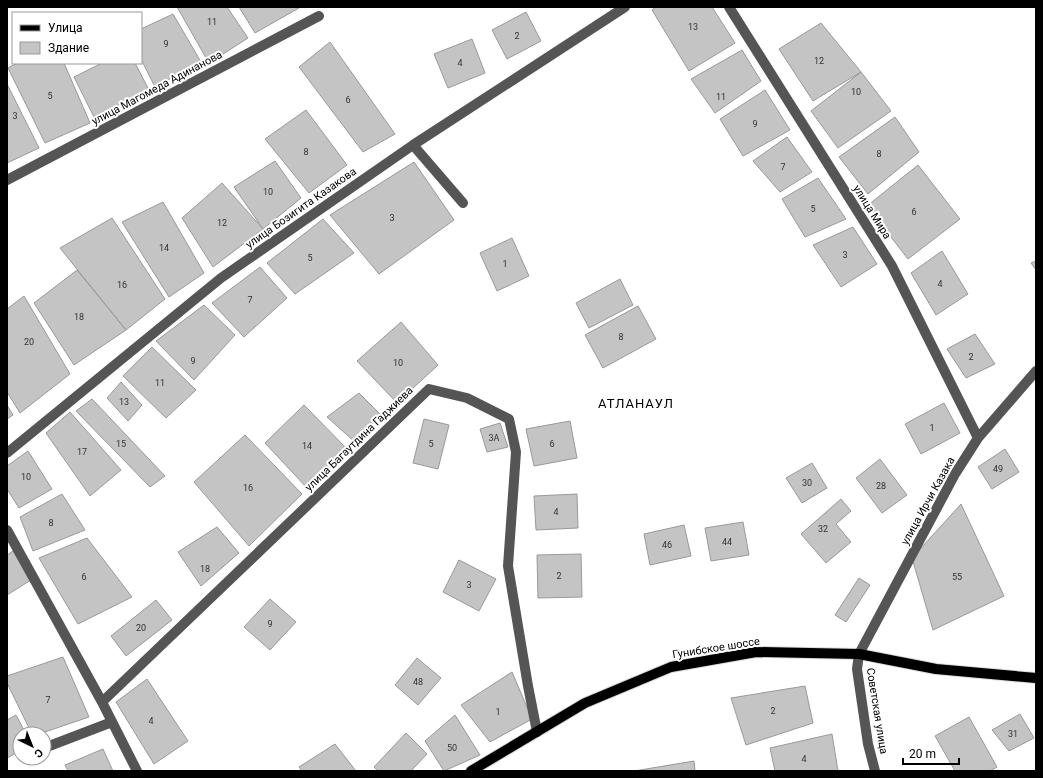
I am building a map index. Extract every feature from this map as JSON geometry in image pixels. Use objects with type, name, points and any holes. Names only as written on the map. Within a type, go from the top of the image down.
[{"type":"main road","name":"Гунибское шоссе","points":[[471,771],[584,703],[671,667],[756,652],[859,654],[936,670],[1036,678]]},
{"type":"street","name":"улица Бозигита Казакова","points":[[7,453],[221,278],[413,145],[625,7]]},
{"type":"street","name":"улица Мира","points":[[729,7],[892,266],[978,438]]},
{"type":"street","name":"улица Магомеда Адинанова","points":[[7,180],[319,16]]},
{"type":"street","points":[[413,145],[463,203]]},
{"type":"street","name":"улица Ирчи Казака","points":[[859,654],[955,474],[978,438],[1036,371]]},
{"type":"street","name":"улица Багаутдина Гаджиева","points":[[102,702],[429,389],[467,398],[509,418],[516,452],[508,566],[526,678],[537,732]]},
{"type":"street","points":[[7,530],[102,702],[137,771]]},
{"type":"street","name":"Советская улица","points":[[859,654],[857,669],[868,744],[875,771]]},
{"type":"street","points":[[52,745],[112,722]]},
{"type":"building","points":[[177,7],[227,7],[248,38],[209,63]]},
{"type":"building","points":[[239,7],[299,7],[299,8],[255,33]]},
{"type":"building","points":[[656,7],[712,7],[735,43],[689,71],[652,10]]},
{"type":"building","points":[[526,12],[541,41],[507,59],[492,30]]},
{"type":"building","points":[[173,14],[201,62],[155,87],[142,61],[142,29]]},
{"type":"building","points":[[821,23],[861,72],[813,101],[779,49]]},
{"type":"building","points":[[472,39],[485,73],[448,88],[434,54]]},
{"type":"building","points":[[330,42],[395,134],[363,152],[299,67]]},
{"type":"building","points":[[742,50],[761,81],[715,113],[691,79]]},
{"type":"building","points":[[15,64],[64,64],[90,123],[45,143],[8,68]]},
{"type":"building","points":[[100,64],[136,64],[149,90],[94,117],[74,77]]},
{"type":"building","points":[[861,72],[891,111],[838,148],[811,111]]},
{"type":"building","points":[[7,84],[39,148],[7,163]]},
{"type":"building","points":[[765,90],[790,130],[743,156],[720,119]]},
{"type":"building","points":[[306,110],[347,165],[309,193],[265,139]]},
{"type":"building","points":[[895,117],[919,152],[868,194],[839,157]]},
{"type":"building","points":[[787,137],[812,172],[780,192],[753,161]]},
{"type":"building","points":[[275,161],[301,198],[263,229],[234,187]]},
{"type":"building","points":[[414,162],[454,220],[379,274],[330,215]]},
{"type":"building","points":[[918,165],[960,219],[908,259],[867,206]]},
{"type":"building","points":[[818,178],[846,219],[805,237],[782,199]]},
{"type":"building","points":[[222,183],[263,229],[213,267],[182,218]]},
{"type":"building","points":[[163,202],[204,273],[169,297],[122,222]]},
{"type":"building","points":[[112,218],[165,299],[126,330],[60,248]]},
{"type":"building","points":[[323,219],[354,253],[295,294],[267,263]]},
{"type":"building","points":[[853,227],[877,264],[841,287],[813,245]]},
{"type":"building","points":[[512,238],[529,276],[497,291],[480,253]]},
{"type":"building","points":[[942,251],[968,294],[936,315],[911,273]]},
{"type":"building","points":[[1036,261],[1036,270],[1031,263]]},
{"type":"building","points":[[260,267],[287,298],[244,337],[212,303]]},
{"type":"building","points":[[77,270],[126,330],[74,365],[34,303]]},
{"type":"building","points":[[620,279],[633,305],[589,328],[576,303]]},
{"type":"building","points":[[24,296],[70,374],[20,413],[7,392],[7,309]]},
{"type":"building","points":[[204,305],[235,335],[194,380],[156,341]]},
{"type":"building","points":[[638,306],[656,339],[603,368],[585,335]]},
{"type":"building","points":[[401,322],[438,365],[397,403],[357,361]]},
{"type":"building","points":[[975,334],[995,364],[966,378],[947,349]]},
{"type":"building","points":[[152,347],[196,390],[166,418],[123,376]]},
{"type":"building","points":[[121,382],[142,405],[128,421],[107,398]]},
{"type":"building","points":[[359,393],[381,415],[356,443],[327,417]]},
{"type":"building","points":[[92,399],[165,476],[150,487],[76,411]]},
{"type":"building","points":[[944,403],[960,433],[921,454],[905,424]]},
{"type":"building","points":[[7,405],[13,415],[7,419]]},
{"type":"building","points":[[304,405],[348,450],[308,489],[265,443]]},
{"type":"building","points":[[70,412],[121,470],[90,496],[46,433]]},
{"type":"building","points":[[424,419],[449,425],[438,469],[413,463]]},
{"type":"building","points":[[570,421],[577,458],[534,466],[526,429]]},
{"type":"building","points":[[500,423],[508,447],[487,452],[480,429]]},
{"type":"building","points":[[245,435],[302,494],[249,546],[194,482]]},
{"type":"building","points":[[1005,449],[1019,472],[992,489],[978,467]]},
{"type":"building","points":[[28,451],[52,489],[19,508],[7,489],[7,466]]},
{"type":"building","points":[[880,459],[907,495],[882,513],[856,478]]},
{"type":"building","points":[[812,463],[827,488],[802,503],[786,478]]},
{"type":"building","points":[[62,494],[85,530],[33,551],[20,517]]},
{"type":"building","points":[[577,494],[578,528],[536,530],[534,496]]},
{"type":"building","points":[[841,499],[851,511],[836,524],[851,542],[826,563],[801,534]]},
{"type":"building","points":[[961,504],[1004,596],[933,630],[912,558]]},
{"type":"building","points":[[743,522],[749,555],[711,561],[705,528]]},
{"type":"building","points":[[684,525],[691,556],[650,565],[644,534]]},
{"type":"building","points":[[217,527],[239,553],[201,586],[178,552]]},
{"type":"building","points":[[87,538],[132,597],[78,624],[39,558]]},
{"type":"building","points":[[13,551],[31,580],[7,595],[7,555]]},
{"type":"building","points":[[581,554],[582,597],[538,598],[537,555]]},
{"type":"building","points":[[459,560],[496,579],[479,611],[443,592]]},
{"type":"building","points":[[859,578],[870,585],[846,622],[835,615]]},
{"type":"building","points":[[270,599],[296,622],[270,650],[244,627]]},
{"type":"building","points":[[156,600],[172,620],[126,656],[111,636]]},
{"type":"building","points":[[63,657],[89,717],[52,730],[52,726],[28,726],[7,683],[7,676]]},
{"type":"building","points":[[417,658],[441,678],[418,705],[395,685]]},
{"type":"building","points":[[512,672],[532,719],[490,742],[461,705]]},
{"type":"building","points":[[147,679],[188,741],[154,764],[116,702]]},
{"type":"building","points":[[805,686],[813,723],[746,745],[731,698]]},
{"type":"building","points":[[1020,714],[1034,738],[1009,751],[992,730]]},
{"type":"building","points":[[16,715],[22,726],[12,726],[12,755],[7,758],[7,720]]},
{"type":"building","points":[[455,715],[480,755],[444,771],[425,741]]},
{"type":"building","points":[[969,717],[997,767],[990,771],[955,771],[935,736]]},
{"type":"building","points":[[406,733],[427,754],[411,771],[378,771],[374,767]]},
{"type":"building","points":[[832,734],[838,771],[775,771],[770,748]]},
{"type":"building","points":[[335,744],[356,771],[302,771],[299,767]]},
{"type":"building","points":[[103,749],[113,771],[68,771],[65,765]]},
{"type":"building","points":[[694,761],[695,771],[634,771]]},
{"type":"district","name":"АТЛАНАУЛ","points":[[636,403]]}]
